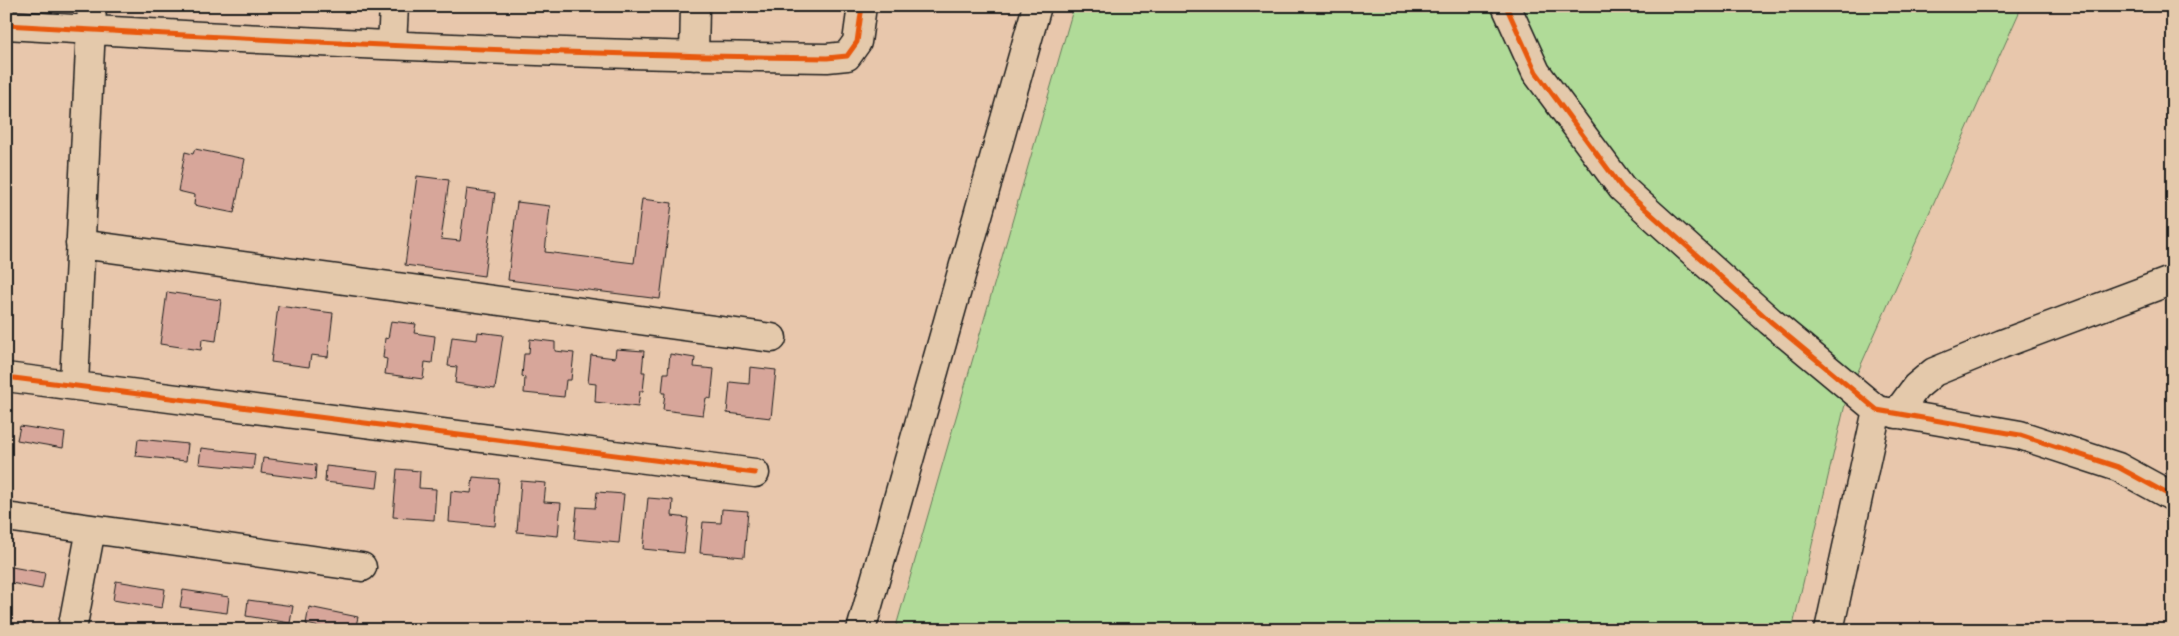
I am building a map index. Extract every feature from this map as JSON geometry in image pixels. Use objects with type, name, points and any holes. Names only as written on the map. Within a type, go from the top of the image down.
[{"type":"street","points":[[392,45],[394,6]]},
{"type":"street","points":[[694,56],[695,6]]},
{"type":"street","points":[[6,26],[91,18],[392,45],[694,56],[827,58],[846,56],[857,42],[862,6]]},
{"type":"street","points":[[860,630],[1037,6]]},
{"type":"street","points":[[1506,6],[1536,72],[1622,188],[1770,321],[1887,412],[2020,435],[2118,466],[2173,497]]},
{"type":"street","points":[[74,384],[91,18]]},
{"type":"street","points":[[80,244],[772,338]]},
{"type":"street","points":[[1829,630],[1887,412],[1934,372],[2002,344],[2173,280]]},
{"type":"street","points":[[6,377],[74,384],[755,473]]},
{"type":"street","points":[[6,517],[362,567]]},
{"type":"street","points":[[72,630],[91,529]]},
{"type":"green space","points":[[1074,6],[2022,6],[1847,396],[1792,630],[895,630]]},
{"type":"building","points":[[195,149],[245,159],[234,213],[194,205],[195,195],[178,191],[185,152],[193,154]]},
{"type":"building","points":[[417,176],[449,180],[441,239],[460,241],[467,189],[495,193],[484,276],[405,265]]},
{"type":"building","points":[[642,199],[672,203],[660,299],[508,280],[517,202],[550,206],[545,252],[634,263]]},
{"type":"building","points":[[167,292],[221,300],[216,341],[202,339],[201,350],[160,344]]},
{"type":"building","points":[[278,306],[333,313],[328,357],[311,355],[309,367],[271,362]]},
{"type":"building","points":[[391,321],[416,324],[414,333],[435,336],[432,363],[425,362],[423,379],[385,374],[387,359],[383,358],[385,338],[388,339]]},
{"type":"building","points":[[478,332],[503,335],[495,389],[455,383],[457,367],[448,366],[452,337],[477,340]]},
{"type":"building","points":[[530,339],[555,342],[555,351],[574,353],[571,380],[566,380],[564,397],[524,393],[525,377],[522,376],[524,354],[529,354]]},
{"type":"building","points":[[616,349],[644,351],[642,372],[645,372],[643,391],[640,391],[638,407],[595,402],[596,384],[588,383],[591,355],[615,358]]},
{"type":"building","points":[[670,354],[695,358],[694,367],[714,369],[711,399],[706,398],[703,415],[663,410],[665,393],[662,393],[664,373],[668,373]]},
{"type":"building","points":[[750,367],[776,370],[771,418],[727,413],[730,382],[749,384]]},
{"type":"building","points":[[20,426],[65,433],[63,448],[17,440]]},
{"type":"building","points":[[138,439],[188,444],[186,461],[136,456]]},
{"type":"building","points":[[201,448],[255,454],[253,469],[199,464]]},
{"type":"building","points":[[263,458],[316,465],[315,480],[261,473]]},
{"type":"building","points":[[326,466],[379,472],[377,488],[325,482]]},
{"type":"building","points":[[397,469],[420,471],[419,488],[436,489],[434,520],[393,517]]},
{"type":"building","points":[[473,477],[499,479],[495,526],[449,522],[451,491],[471,493]]},
{"type":"building","points":[[521,481],[546,483],[544,502],[561,503],[558,536],[517,532]]},
{"type":"building","points":[[597,492],[624,494],[619,543],[574,539],[577,507],[595,508]]},
{"type":"building","points":[[648,498],[673,500],[672,516],[688,518],[684,553],[643,549]]},
{"type":"building","points":[[722,509],[748,511],[744,557],[700,553],[703,522],[721,523]]},
{"type":"building","points":[[6,566],[45,573],[42,589],[6,582]]},
{"type":"building","points":[[116,581],[165,589],[162,608],[113,600]]},
{"type":"building","points":[[183,590],[229,597],[227,613],[180,607]]},
{"type":"building","points":[[248,600],[293,606],[290,623],[246,616]]},
{"type":"building","points":[[309,607],[358,617],[355,630],[335,630],[306,624]]},
{"type":"cycle path","points":[[6,25],[416,46],[622,54],[827,58],[847,56],[857,42],[862,6]]},
{"type":"cycle path","points":[[1506,6],[1536,72],[1622,188],[1770,321],[1877,410],[2020,435],[2118,467],[2173,497]]},
{"type":"cycle path","points":[[6,377],[755,473]]}]
